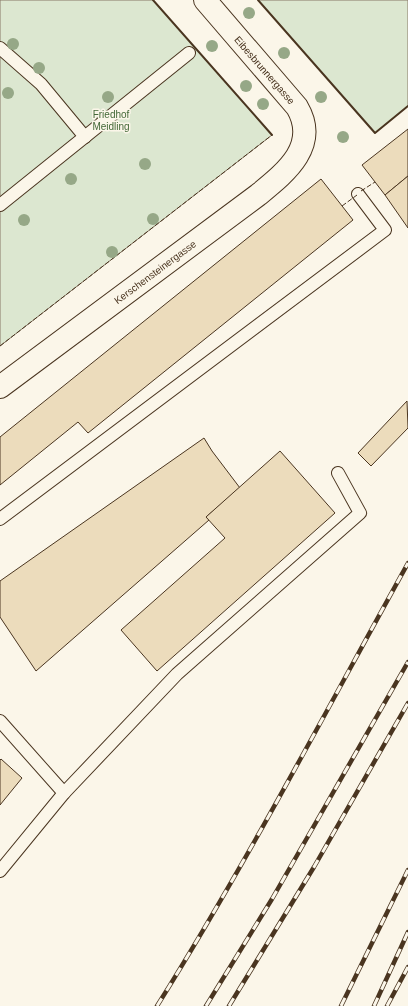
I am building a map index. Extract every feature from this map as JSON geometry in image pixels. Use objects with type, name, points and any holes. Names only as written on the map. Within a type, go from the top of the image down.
[{"type":"street","name":"Eibesbrunnergasse","points":[[204,0],[297,107],[305,126],[301,148]]},
{"type":"street","name":"Kerschensteinergasse","points":[[0,387],[281,177],[294,162],[301,148]]},
{"type":"lane","points":[[0,48],[41,84],[85,137]]},
{"type":"lane","points":[[0,205],[189,53]]},
{"type":"lane","points":[[0,519],[385,230],[358,194]]},
{"type":"lane","points":[[0,871],[64,793],[177,674],[360,513],[338,473]]},
{"type":"lane","points":[[0,721],[64,793]]},
{"type":"green space","name":"Friedhof Meidling","points":[[0,0],[153,0],[272,135],[0,346]]},
{"type":"green space","points":[[258,0],[408,0],[408,106],[375,133]]},
{"type":"building","points":[[408,129],[408,176],[385,195],[362,165]]},
{"type":"building","points":[[408,176],[408,228],[385,195]]},
{"type":"building","points":[[321,179],[353,220],[88,433],[78,422],[0,485],[0,437]]},
{"type":"building","points":[[407,401],[408,428],[371,466],[358,453]]},
{"type":"building","points":[[204,438],[240,488],[206,517],[209,520],[36,671],[0,617],[0,581]]},
{"type":"building","points":[[280,451],[335,513],[157,671],[121,630],[225,538],[206,517]]},
{"type":"building","points":[[1,759],[22,778],[0,805],[0,760]]},
{"type":"railway","points":[[157,1006],[223,897],[408,563]]},
{"type":"railway","points":[[206,1006],[272,899],[408,662]]},
{"type":"railway","points":[[229,1006],[314,867],[408,703]]},
{"type":"railway","points":[[341,1006],[408,870]]},
{"type":"railway","points":[[374,1006],[408,932]]},
{"type":"railway","points":[[387,1006],[408,967]]},
{"type":"fence","points":[[0,346],[272,135]]},
{"type":"fence","points":[[361,191],[375,182]]},
{"type":"fence","points":[[342,206],[357,195]]},
{"type":"wall","points":[[153,0],[272,135]]},
{"type":"wall","points":[[258,0],[375,133],[408,106]]}]
